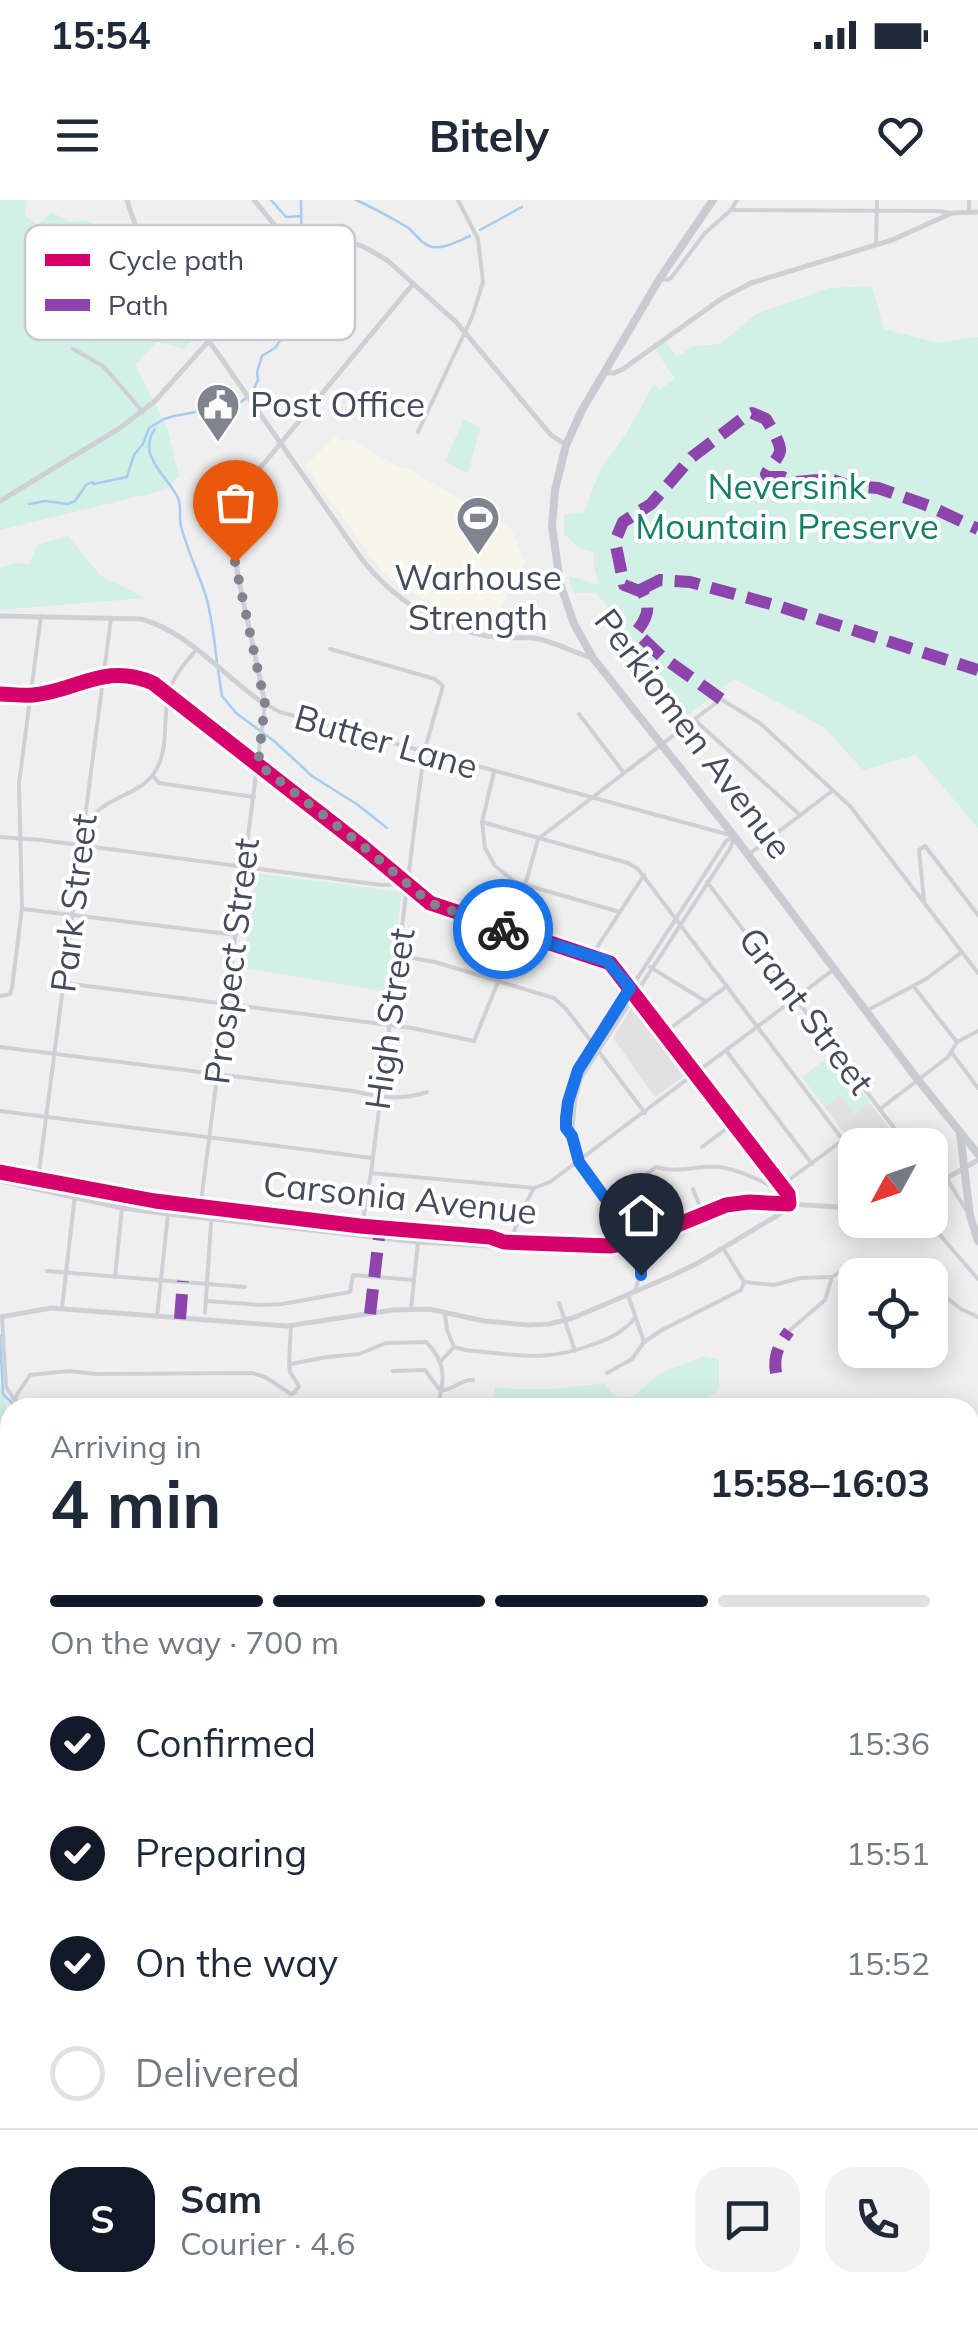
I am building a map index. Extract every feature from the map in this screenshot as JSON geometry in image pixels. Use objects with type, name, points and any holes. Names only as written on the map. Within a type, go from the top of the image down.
[{"type":"main road","points":[[127,200],[137,225]]},
{"type":"main road","name":"Perkiomen Avenue","points":[[713,200],[660,278],[582,410],[566,445],[554,501],[554,556],[560,584],[569,612],[593,658],[978,1157]]},
{"type":"main road","points":[[209,342],[366,564],[405,602],[427,616],[465,631],[498,638],[530,638],[593,658]]},
{"type":"main road","points":[[960,1133],[970,1216],[978,1241]]},
{"type":"main road","points":[[948,1178],[978,1157]]},
{"type":"main road","points":[[1,1317],[62,1308],[291,1325],[411,1309],[528,1325],[566,1320],[691,1267],[790,1204],[838,1207]]},
{"type":"street","points":[[254,200],[275,225]]},
{"type":"street","points":[[418,432],[480,294],[482,265],[476,234],[458,200]]},
{"type":"street","points":[[660,278],[672,278],[705,232],[731,210],[736,200]]},
{"type":"street","points":[[876,245],[877,200]]},
{"type":"street","points":[[969,200],[969,211]]},
{"type":"street","points":[[731,210],[978,212]]},
{"type":"street","points":[[604,372],[614,373],[739,288],[909,234],[952,213]]},
{"type":"street","points":[[355,244],[394,266],[465,332],[551,434],[566,445]]},
{"type":"street","points":[[265,704],[235,562],[236,512],[256,473],[413,284]]},
{"type":"street","points":[[0,501],[143,412],[209,342]]},
{"type":"street","points":[[74,349],[103,366],[143,412]]},
{"type":"street","name":"Butter Lane","points":[[0,616],[141,618],[170,630],[280,712],[734,836]]},
{"type":"street","points":[[0,996],[10,994],[12,988],[22,908],[19,784],[41,616]]},
{"type":"street","name":"Park Street","points":[[37,1188],[111,618]]},
{"type":"street","name":"High Street","points":[[330,649],[435,679],[442,686],[424,752],[364,1220],[360,1226]]},
{"type":"street","points":[[84,829],[104,804],[146,783],[152,776],[162,756],[168,693],[178,672],[196,650]]},
{"type":"street","points":[[0,694],[32,696],[103,676],[138,677],[152,682],[430,903],[610,963],[788,1194],[790,1204]]},
{"type":"street","points":[[64,983],[390,1025],[474,1041],[498,982],[538,839],[721,699],[761,724],[850,806],[978,973]]},
{"type":"street","name":"Prospect Street","points":[[199,1217],[265,704]]},
{"type":"street","points":[[579,714],[624,774]]},
{"type":"street","points":[[695,720],[800,816]]},
{"type":"street","points":[[494,772],[482,822],[490,860],[506,877],[525,885],[620,912]]},
{"type":"street","points":[[152,776],[159,783],[254,796]]},
{"type":"street","points":[[748,855],[833,790]]},
{"type":"street","points":[[482,822],[628,863],[644,875],[838,1135]]},
{"type":"street","points":[[596,1048],[635,994],[726,841],[734,836]]},
{"type":"street","points":[[0,837],[381,885],[408,884]]},
{"type":"street","points":[[924,902],[920,850],[926,846],[978,914]]},
{"type":"street","points":[[591,956],[644,875]]},
{"type":"street","name":"Grant Street","points":[[705,880],[894,1128]]},
{"type":"street","points":[[22,908],[236,935]]},
{"type":"street","points":[[866,1011],[914,987],[962,952]]},
{"type":"street","points":[[399,956],[435,962],[558,1001],[644,1112]]},
{"type":"street","points":[[644,1342],[631,1294],[642,1266],[641,1248],[579,1162],[572,1136],[581,1078],[630,988],[649,966]]},
{"type":"street","points":[[649,966],[706,1002]]},
{"type":"street","points":[[370,1173],[534,1188],[557,1179],[834,969]]},
{"type":"street","points":[[664,1033],[726,986]]},
{"type":"street","points":[[914,987],[958,1042]]},
{"type":"street","points":[[880,1109],[952,1053],[958,1042],[975,1033],[978,1042]]},
{"type":"street","points":[[0,1047],[380,1098],[426,1092]]},
{"type":"street","points":[[726,1050],[812,1164]]},
{"type":"street","points":[[952,1053],[978,1088]]},
{"type":"street","points":[[0,1111],[372,1158]]},
{"type":"street","points":[[702,1147],[734,1123]]},
{"type":"street","points":[[782,1186],[838,1143]]},
{"type":"street","points":[[609,1202],[656,1167],[669,1172],[717,1167],[788,1194]]},
{"type":"street","name":"Carsonia Avenue","points":[[0,1172],[212,1208],[490,1237],[507,1242],[602,1247],[638,1241],[734,1203],[790,1204]]},
{"type":"street","name":"Carsonia Avenue","points":[[0,1181],[168,1214],[418,1242],[489,1246],[507,1242]]},
{"type":"street","points":[[948,1182],[978,1224]]},
{"type":"street","points":[[62,1308],[76,1186]]},
{"type":"street","points":[[507,1242],[534,1188]]},
{"type":"street","points":[[693,1189],[703,1214]]},
{"type":"street","points":[[661,1190],[678,1225]]},
{"type":"street","points":[[115,1277],[122,1208]]},
{"type":"street","points":[[205,1312],[212,1208]]},
{"type":"street","points":[[157,1316],[168,1214]]},
{"type":"street","points":[[942,1238],[978,1279]]},
{"type":"street","points":[[411,1309],[418,1242]]},
{"type":"street","points":[[607,1373],[632,1359],[644,1342],[662,1330],[742,1290],[744,1282],[723,1248]]},
{"type":"street","points":[[47,1271],[246,1287]]},
{"type":"street","points":[[744,1282],[770,1285],[838,1274]]},
{"type":"street","points":[[206,1301],[290,1303],[350,1292],[353,1275],[414,1280]]},
{"type":"street","points":[[789,1330],[825,1300],[832,1277]]},
{"type":"street","points":[[948,1299],[978,1317]]},
{"type":"street","points":[[559,1303],[575,1352]]},
{"type":"street","points":[[445,1312],[446,1330],[454,1347],[539,1357],[575,1352],[621,1333],[636,1318]]},
{"type":"street","points":[[1,1317],[5,1383],[13,1398]]},
{"type":"street","points":[[15,1398],[30,1375],[69,1371],[252,1373],[291,1394],[300,1386],[290,1372],[291,1325]]},
{"type":"street","points":[[289,1364],[364,1353],[386,1343],[422,1341],[431,1346],[441,1361],[440,1398]]},
{"type":"street","points":[[441,1361],[454,1347]]},
{"type":"street","points":[[393,1371],[425,1370],[442,1390],[472,1380]]},
{"type":"shaded area","points":[[335,436],[407,468],[511,529],[525,562],[495,618],[478,624],[457,620],[381,570],[305,466]]},
{"type":"shaded area","points":[[635,1002],[689,1072],[655,1097],[613,1038]]},
{"type":"shaded area","points":[[833,1054],[889,1128],[841,1128],[802,1077]]},
{"type":"green space","points":[[0,200],[27,200],[25,216],[38,225],[25,225],[25,340],[193,340],[184,349],[157,342],[135,364],[167,427],[179,476],[165,490],[0,530]]},
{"type":"green space","points":[[52,212],[70,222],[86,220],[93,225],[38,225]]},
{"type":"green space","name":"Neversink Mountain Preserve","points":[[872,286],[884,329],[938,343],[978,337],[978,828],[916,755],[863,770],[824,727],[734,679],[678,723],[636,673],[632,665],[634,653],[617,634],[604,602],[595,593],[575,593],[570,586],[569,576],[599,585],[594,552],[579,548],[564,534],[564,515],[584,512],[601,468],[654,384],[659,390],[675,379],[654,348],[665,341],[677,357],[693,346],[720,344],[756,314],[829,288]]},
{"type":"green space","points":[[464,419],[480,428],[468,474],[445,461]]},
{"type":"green space","points":[[68,536],[101,576],[146,598],[0,610],[0,568],[30,564],[37,545]]},
{"type":"green space","points":[[255,873],[402,892],[389,992],[243,968]]},
{"type":"green space","points":[[833,1054],[870,1103],[854,1115],[840,1096],[825,1107],[802,1077]]},
{"type":"green space","points":[[704,1356],[719,1360],[719,1388],[708,1398],[494,1398],[495,1387],[550,1389],[604,1383],[614,1396],[633,1397],[660,1373]]},
{"type":"waterway","points":[[271,200],[286,217],[301,216]]},
{"type":"waterway","points":[[301,200],[301,225]]},
{"type":"waterway","points":[[356,200],[407,227],[432,247],[447,246],[470,236]]},
{"type":"waterway","points":[[480,230],[522,207]]},
{"type":"waterway","points":[[29,504],[68,504],[92,482],[127,477],[149,428],[164,419],[236,406],[252,393],[262,356],[280,340]]},
{"type":"waterway","points":[[155,429],[150,438],[151,456],[179,499],[181,526],[207,601],[217,662]]},
{"type":"waterway","points":[[218,670],[222,696],[236,713],[312,776],[387,828]]},
{"type":"waterway","points":[[0,1336],[3,1394],[7,1398]]},
{"type":"marked path","points":[[721,699],[661,656],[636,632],[645,618],[647,603],[642,592],[624,585],[615,541],[623,522],[651,504],[692,457],[747,415],[766,419],[779,444],[780,451],[766,474],[768,477],[795,482],[830,479],[850,486],[878,488],[978,529]]},
{"type":"marked path","points":[[640,590],[660,580],[690,582],[978,670]]},
{"type":"marked path","points":[[370,1314],[379,1237]]},
{"type":"marked path","points":[[180,1319],[183,1281]]},
{"type":"marked path","points":[[776,1373],[778,1350],[789,1331]]},
{"type":"cycle path","points":[[0,694],[33,695],[120,675],[153,683],[430,903],[610,963],[788,1194],[789,1204],[726,1205],[638,1241],[610,1246],[504,1242],[490,1237],[155,1201],[0,1172]]},
{"type":"way so far","points":[[235,562],[265,704],[258,764],[430,903],[503,929]]},
{"type":"place","name":"Post Office","points":[[218,443]]},
{"type":"place","name":"Warhouse Strength","points":[[478,556]]},
{"type":"route","points":[[503,929],[607,961],[630,988],[578,1070],[568,1102],[566,1128],[579,1162],[638,1241],[641,1275]]}]
